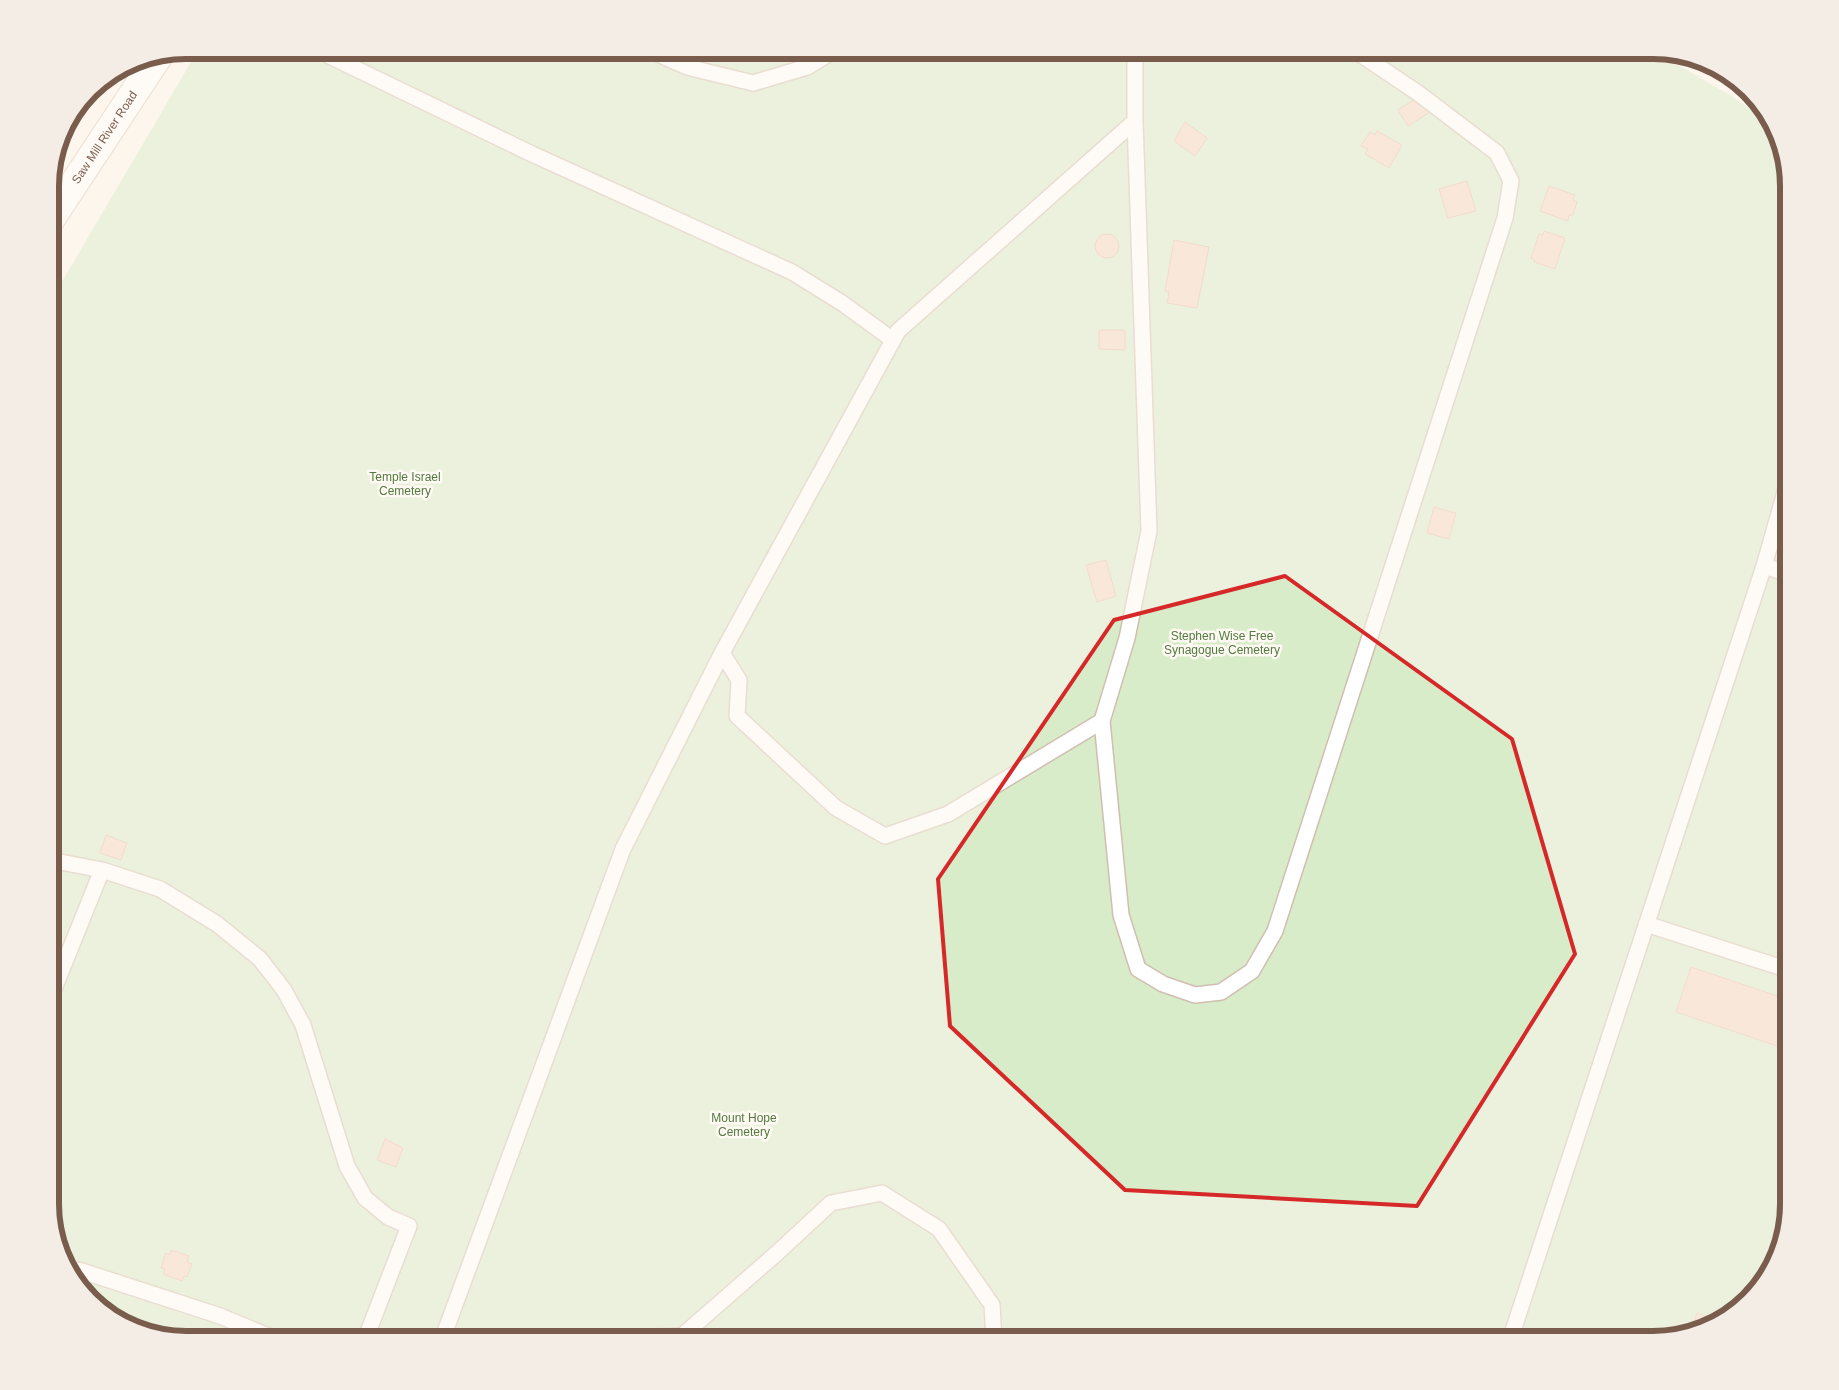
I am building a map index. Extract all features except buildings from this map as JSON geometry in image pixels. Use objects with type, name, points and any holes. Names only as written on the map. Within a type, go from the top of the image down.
[{"type":"main road","name":"Saw Mill River Road","points":[[59,206],[153,63]]},
{"type":"lane","points":[[336,59],[532,154],[792,272],[842,303],[893,340]]},
{"type":"lane","points":[[669,59],[687,67],[752,82],[807,67],[820,59]]},
{"type":"lane","points":[[1135,59],[1135,121],[1149,531],[1127,638],[1102,721],[1121,915],[1138,969],[1163,984],[1195,995],[1221,992],[1252,971],[1275,931],[1505,218],[1511,181],[1497,152],[1418,93],[1367,59]]},
{"type":"lane","points":[[445,1331],[623,849],[722,653],[898,331],[1135,121]]},
{"type":"lane","points":[[1513,1331],[1764,566],[1780,510]]},
{"type":"lane","points":[[1764,566],[1780,571]]},
{"type":"lane","points":[[722,653],[739,680],[737,716],[836,808],[885,836],[948,814],[1102,721]]},
{"type":"lane","points":[[59,862],[102,870],[160,889],[217,924],[260,959],[284,990],[303,1024],[347,1166],[364,1198],[388,1217],[409,1226],[368,1331]]},
{"type":"lane","points":[[59,977],[102,870]]},
{"type":"lane","points":[[1646,924],[1780,967]]},
{"type":"lane","points":[[691,1331],[831,1203],[882,1193],[938,1229],[992,1304],[994,1331]]},
{"type":"lane","points":[[78,1270],[220,1316],[256,1331]]},
{"type":"highlighted area","points":[[1285,576],[1512,739],[1575,954],[1417,1206],[1125,1190],[950,1026],[938,879],[1114,620]]},
{"type":"green space","points":[[193,59],[1670,60],[1759,114],[1773,145],[1778,161],[1780,178],[1780,1212],[1778,1229],[1773,1245],[1759,1275],[1737,1300],[1724,1310],[1694,1324],[1678,1329],[1661,1331],[178,1331],[161,1329],[145,1324],[115,1310],[90,1288],[80,1275],[68,1253],[59,1212],[59,287]]},
{"type":"park label","name":"Temple Israel Cemetery","points":[[405,484]]},
{"type":"park label","name":"Stephen Wise Free Synagogue Cemetery","points":[[1222,643]]},
{"type":"park label","name":"Mount Hope Cemetery","points":[[744,1125]]}]
